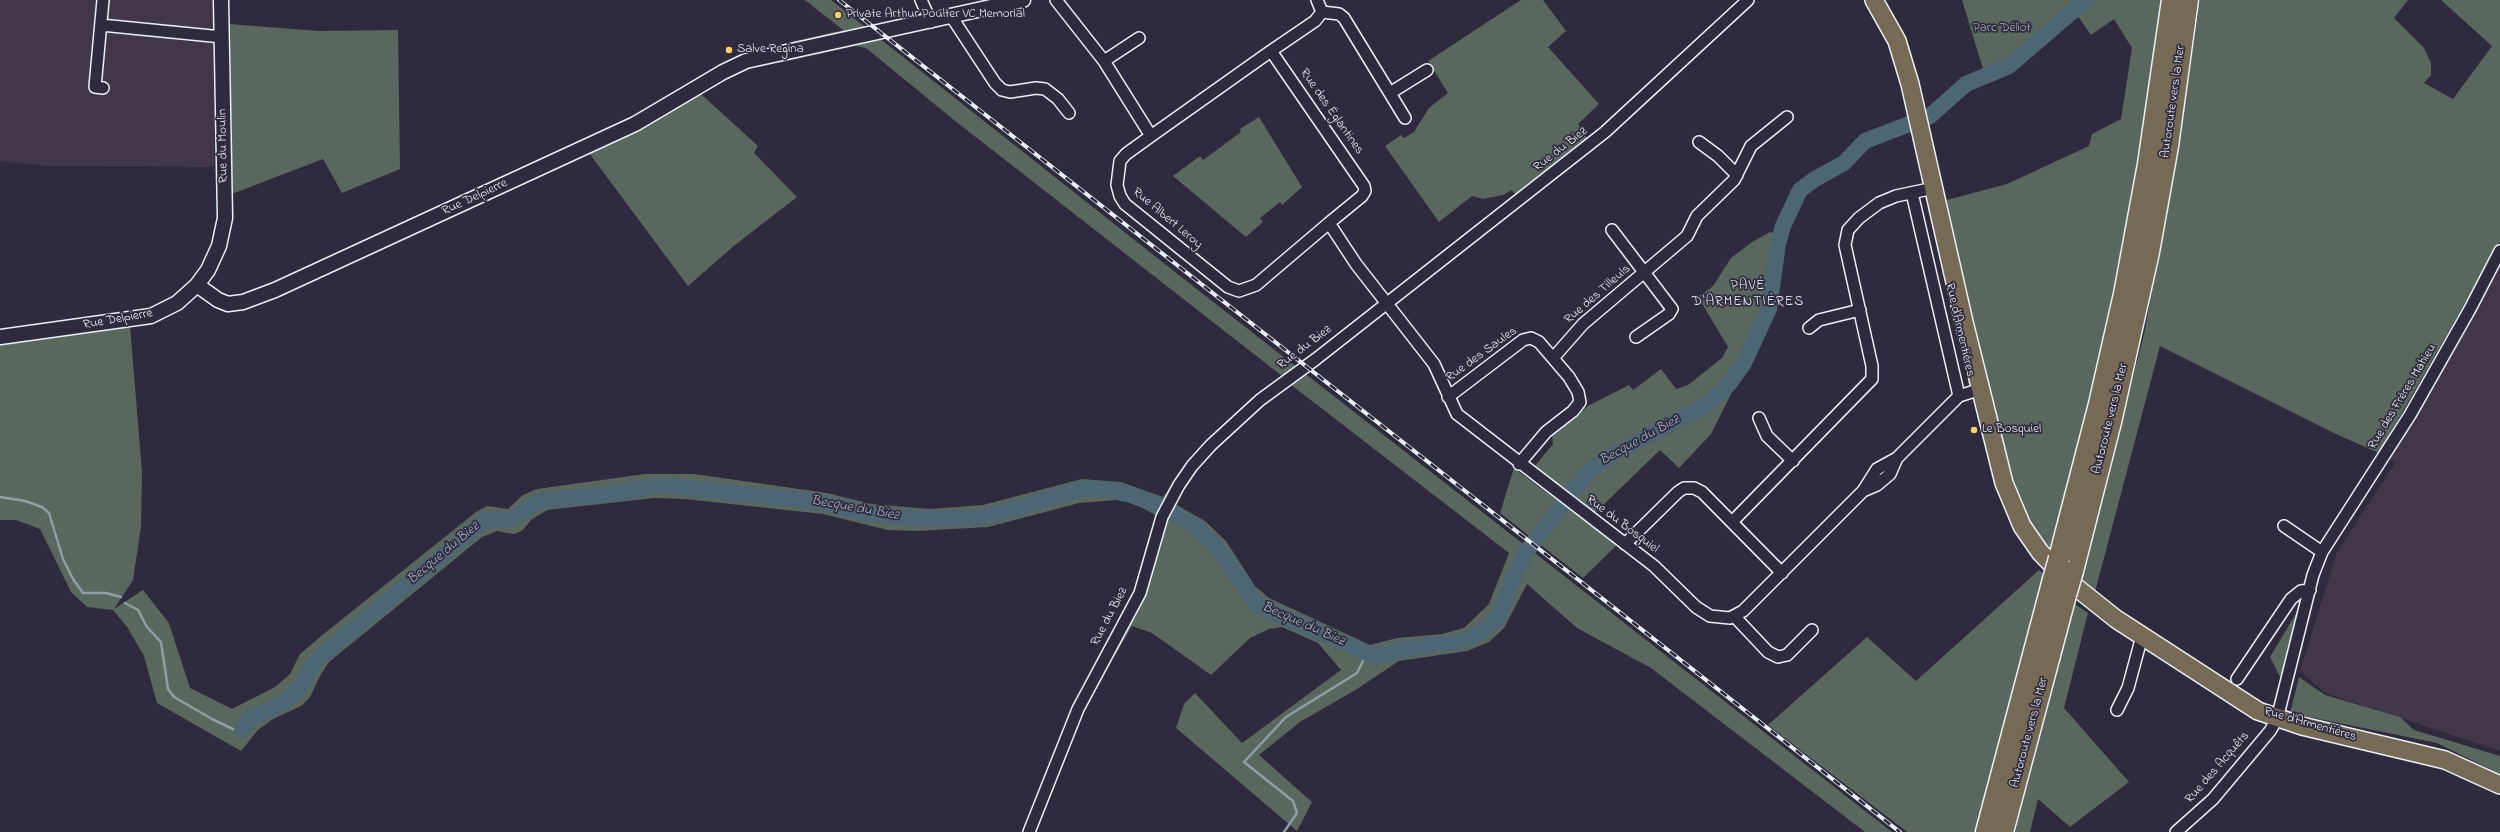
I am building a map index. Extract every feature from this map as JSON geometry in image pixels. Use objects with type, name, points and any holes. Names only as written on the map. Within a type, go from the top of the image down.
[{"type":"highway","points":[[1986,832],[2066,564],[2095,423],[2124,294],[2147,171],[2172,0]]},
{"type":"highway","name":"Autoroute vers la Mer","points":[[2066,564],[2114,411],[2149,252],[2168,146],[2188,0]]},
{"type":"highway","name":"Autoroute vers la Mer","points":[[2003,832],[2059,589]]},
{"type":"main road","name":"Rue d'Armentières","points":[[1866,0],[1883,27],[1894,55],[1915,123]]},
{"type":"main road","name":"Rue d'Armentières","points":[[1874,0],[1887,21],[1899,47],[1915,123],[1925,190],[1971,392],[2004,483],[2022,526],[2053,567],[2116,619],[2258,711],[2277,719],[2441,759],[2466,768],[2500,785]]},
{"type":"street","points":[[103,0],[95,88],[103,88]]},
{"type":"street","name":"Rue du Moulin","points":[[197,285],[213,262],[221,242],[225,223],[221,0]]},
{"type":"street","points":[[921,0],[930,22]]},
{"type":"street","name":"Rue Delpierre","points":[[0,336],[150,316],[177,303],[197,285],[223,303],[243,302],[286,285],[639,123],[723,72],[746,61],[775,53],[930,22],[1023,0]]},
{"type":"street","points":[[1056,0],[1104,61],[1151,136],[1315,21],[1322,12]]},
{"type":"street","points":[[1317,0],[1322,12]]},
{"type":"street","name":"Rue du Biez","points":[[1028,832],[1078,708],[1140,593],[1162,517],[1169,502],[1192,466],[1250,409],[1605,132],[1748,0]]},
{"type":"street","points":[[1322,12],[1339,14],[1344,18],[1405,118]]},
{"type":"street","points":[[951,16],[995,83],[1002,90],[1010,92],[1036,88],[1045,89],[1058,99],[1069,113]]},
{"type":"street","points":[[101,25],[222,36]]},
{"type":"street","points":[[1104,61],[1139,38]]},
{"type":"street","name":"Rue des Églantines","points":[[1271,51],[1364,186],[1365,191],[1362,196],[1330,223]]},
{"type":"street","points":[[1390,93],[1427,70]]},
{"type":"street","name":"Rue des Tilleuls","points":[[1554,358],[1584,324],[1687,236],[1697,216],[1728,187],[1737,175],[1751,146],[1787,117]]},
{"type":"street","name":"Rue Albert Leroy","points":[[1151,136],[1126,154],[1120,161],[1117,185],[1122,201],[1232,289],[1239,291],[1252,287],[1330,223]]},
{"type":"street","points":[[1699,142],[1718,156],[1737,175]]},
{"type":"street","points":[[1732,522],[1872,379],[1872,366],[1845,245],[1847,234],[1855,222],[1874,206],[1890,198],[1925,190]]},
{"type":"street","name":"Rue d'Armentières","points":[[1925,190],[1971,392]]},
{"type":"street","points":[[1330,223],[1356,264],[1386,304]]},
{"type":"street","name":"Rue des Tilleuls","points":[[1612,230],[1670,305],[1672,311],[1636,337]]},
{"type":"street","name":"Rue des Frères Mahieu","points":[[2277,719],[2310,590],[2322,552],[2410,415],[2470,309],[2500,251]]},
{"type":"street","name":"Rue du Bosquiel","points":[[1386,304],[1434,364],[1448,397],[1462,419],[1625,544],[1660,572],[1705,613],[1720,618],[1735,617]]},
{"type":"street","points":[[1809,328],[1824,318],[1860,310]]},
{"type":"street","name":"Rue des Saules","points":[[1448,397],[1527,338],[1539,342],[1554,358],[1578,392],[1579,405],[1546,432],[1519,464]]},
{"type":"street","points":[[1812,630],[1787,655],[1778,657],[1768,652],[1735,617],[1782,573],[1863,491],[1887,478],[1897,458],[1971,392]]},
{"type":"street","points":[[1759,418],[1767,436],[1793,461]]},
{"type":"street","points":[[1625,544],[1684,488],[1697,489],[1782,573]]},
{"type":"street","points":[[2284,526],[2322,552]]},
{"type":"street","points":[[2237,679],[2291,599],[2301,591],[2310,590]]},
{"type":"street","points":[[2117,710],[2128,688],[2142,636]]},
{"type":"street","name":"Rue des Acquêts","points":[[2176,832],[2213,799],[2270,731],[2277,719]]},
{"type":"shaded area","points":[[0,0],[214,0],[214,167],[48,166],[0,161]]},
{"type":"shaded area","points":[[2500,264],[2500,751],[2325,693],[2300,671],[2337,552],[2395,463],[2389,459],[2470,324]]},
{"type":"green space","points":[[805,0],[831,0],[1175,272],[1892,832],[1865,832],[1651,668],[1577,628],[1527,584],[1504,628],[1489,642],[1467,651],[1399,661],[1357,689],[1300,722],[1259,755],[1312,802],[1297,831],[1176,728],[1184,704],[1195,693],[1242,743],[1341,670],[1318,643],[1282,627],[1269,629],[1250,638],[1211,675],[1152,633],[1132,626],[1078,719],[1024,832],[1072,707],[1131,601],[1157,516],[1135,504],[1116,500],[1079,503],[988,527],[916,531],[888,530],[823,514],[685,499],[654,498],[547,510],[531,520],[522,531],[514,534],[497,531],[482,537],[329,662],[321,674],[310,697],[301,706],[273,719],[258,730],[241,751],[157,703],[144,656],[127,627],[113,610],[87,607],[71,592],[40,529],[16,520],[0,520],[0,342],[44,338],[130,326],[142,472],[141,527],[133,580],[114,609],[143,590],[169,623],[190,688],[232,709],[275,687],[290,674],[300,654],[476,512],[487,506],[508,509],[523,495],[537,489],[645,474],[694,474],[827,493],[871,504],[930,509],[983,505],[1082,479],[1121,482],[1163,497],[1185,465],[1234,415],[1282,376],[954,120],[866,48],[855,46],[778,63],[774,46],[843,30]],"holes":[[[1290,384],[1509,553],[1489,604],[1464,628],[1442,634],[1397,638],[1370,645],[1269,598],[1255,586],[1226,541],[1205,521],[1175,504],[1184,485],[1241,423]]]},
{"type":"green space","points":[[1521,0],[1543,0],[1566,31],[1548,47],[1599,104],[1578,124],[1587,138],[1515,194],[1512,190],[1503,195],[1483,199],[1472,196],[1439,222],[1385,146],[1401,135],[1404,138],[1414,132],[1429,108],[1448,93],[1428,61]]},
{"type":"green space","name":"Parc Déliot","points":[[1962,0],[2161,0],[2140,151],[2107,328],[2049,553],[2024,519],[2012,488],[1943,201],[2007,184],[2089,146],[2092,134],[2121,119],[2132,48],[2114,19],[2091,35],[2073,9],[2003,66],[1984,72]]},
{"type":"green space","points":[[2200,0],[2408,0],[2394,18],[2424,48],[2431,63],[2431,75],[2424,83],[2453,99],[2492,46],[2441,0],[2500,0],[2500,242],[2379,453],[2336,434],[2160,346],[2095,592],[2079,583],[2144,335],[2184,109]]},
{"type":"green space","points":[[230,24],[318,31],[398,30],[400,169],[342,193],[323,159],[232,194]]},
{"type":"green space","points":[[695,80],[701,94],[758,146],[754,153],[797,197],[735,245],[688,286],[589,153],[499,192],[642,116]]},
{"type":"green space","points":[[1259,117],[1302,187],[1282,205],[1280,202],[1260,218],[1263,222],[1246,237],[1173,176],[1200,156],[1203,160],[1241,132],[1240,129]]},
{"type":"green space","points":[[1770,232],[1786,237],[1769,318],[1711,434],[1679,468],[1660,450],[1595,513],[1534,467],[1553,444],[1552,435],[1588,406],[1629,385],[1633,390],[1661,369],[1676,389],[1688,385],[1722,358],[1728,347],[1698,297],[1713,286],[1731,258],[1752,242]]},
{"type":"green space","points":[[1514,468],[1617,545],[1583,578],[1500,513]]},
{"type":"green space","points":[[2039,570],[2044,574],[1975,832],[1907,832],[1768,725],[1867,637],[1916,681]]},
{"type":"green space","points":[[2075,604],[2088,613],[2064,708],[2129,782],[2070,827],[2038,799],[2030,832],[2015,832]]},
{"type":"green space","points":[[2298,610],[2295,626],[2281,679],[2270,657]]},
{"type":"green space","points":[[2299,677],[2325,695],[2400,717],[2414,730],[2500,756],[2500,774],[2437,743],[2290,713]]},
{"type":"waterway","name":"Becque du Biez","points":[[242,730],[249,719],[286,701],[301,687],[313,664],[321,656],[485,520],[511,520],[539,501],[604,495],[663,485],[826,503],[864,513],[896,517],[936,519],[980,517],[1008,511],[1081,489],[1102,489],[1123,492],[1160,506],[1193,525],[1213,543],[1229,563],[1258,606],[1376,657],[1400,650],[1462,641],[1478,634],[1494,622],[1500,613],[1513,579],[1526,552],[1588,472],[1610,456],[1706,405],[1729,384],[1744,363],[1769,309],[1778,244],[1783,226],[1800,190],[1815,179],[1844,163],[1865,141],[1930,116],[1966,84],[2009,66],[2086,0]]},
{"type":"waterway","name":"Becque du Biez","points":[[0,497],[25,501],[42,507],[49,513],[63,559],[73,579],[83,593],[106,593],[121,597]]},
{"type":"waterway","name":"Becque du Biez","points":[[125,603],[138,610],[147,627],[161,642],[168,689],[174,697],[212,719],[235,730],[242,730]]},
{"type":"waterway","points":[[1284,832],[1297,813],[1293,801],[1244,762],[1286,717],[1357,673],[1367,653]]},
{"type":"railway","points":[[839,0],[1900,832]]},
{"type":"place","name":"Private Arthur Poulter VC Memorial","points":[[838,15]]},
{"type":"place","name":"Salve Regina","points":[[729,50]]},
{"type":"place","name":"Le Bosquiel","points":[[1974,430]]},
{"type":"district","name":"PAVÉ D'ARMENTIÈRES","points":[[1748,296]]}]
